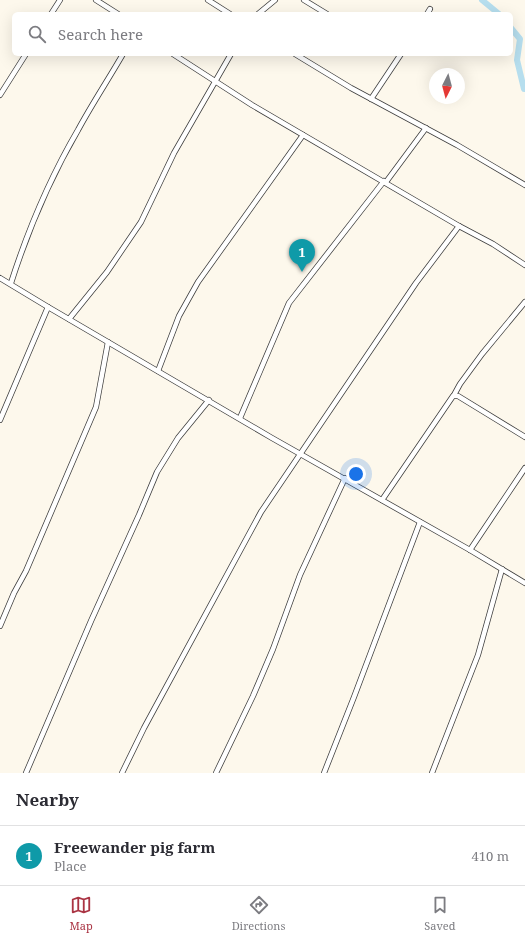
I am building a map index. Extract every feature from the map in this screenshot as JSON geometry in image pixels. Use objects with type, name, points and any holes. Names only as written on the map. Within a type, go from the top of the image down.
[{"type":"street","points":[[52,12],[60,0]]},
{"type":"street","points":[[96,0],[106,1],[116,12]]},
{"type":"street","points":[[208,0],[227,12]]},
{"type":"street","points":[[260,12],[275,0]]},
{"type":"street","points":[[304,0],[325,12]]},
{"type":"street","points":[[0,95],[25,56]]},
{"type":"street","points":[[11,283],[25,244],[61,161],[122,56]]},
{"type":"street","points":[[176,56],[252,105],[492,244],[525,265]]},
{"type":"street","points":[[69,319],[107,272],[141,222],[174,153],[230,56]]},
{"type":"street","points":[[298,56],[525,186]]},
{"type":"street","points":[[371,99],[400,56]]},
{"type":"street","points":[[240,418],[289,303],[426,128]]},
{"type":"street","points":[[158,371],[179,316],[198,282],[303,135]]},
{"type":"street","points":[[122,773],[144,728],[254,525],[416,283],[460,226]]},
{"type":"street","points":[[0,278],[11,283],[48,307],[525,583]]},
{"type":"street","points":[[382,500],[454,395],[455,391],[482,354],[525,302]]},
{"type":"street","points":[[0,420],[48,307]]},
{"type":"street","points":[[0,626],[14,593],[26,571],[96,407],[108,342]]},
{"type":"street","points":[[454,395],[525,436]]},
{"type":"street","points":[[26,773],[91,621],[139,515],[156,472],[178,438],[209,400]]},
{"type":"street","points":[[470,550],[525,468]]},
{"type":"street","points":[[216,773],[253,696],[273,649],[300,575],[345,478]]},
{"type":"street","points":[[324,773],[420,522]]},
{"type":"street","points":[[432,773],[478,655],[502,569]]},
{"type":"waterway","points":[[482,0],[497,12]]},
{"type":"waterway","points":[[513,30],[520,39],[517,60],[525,89]]},
{"type":"place","name":"Freewander pig farm","points":[[302,272]]}]
